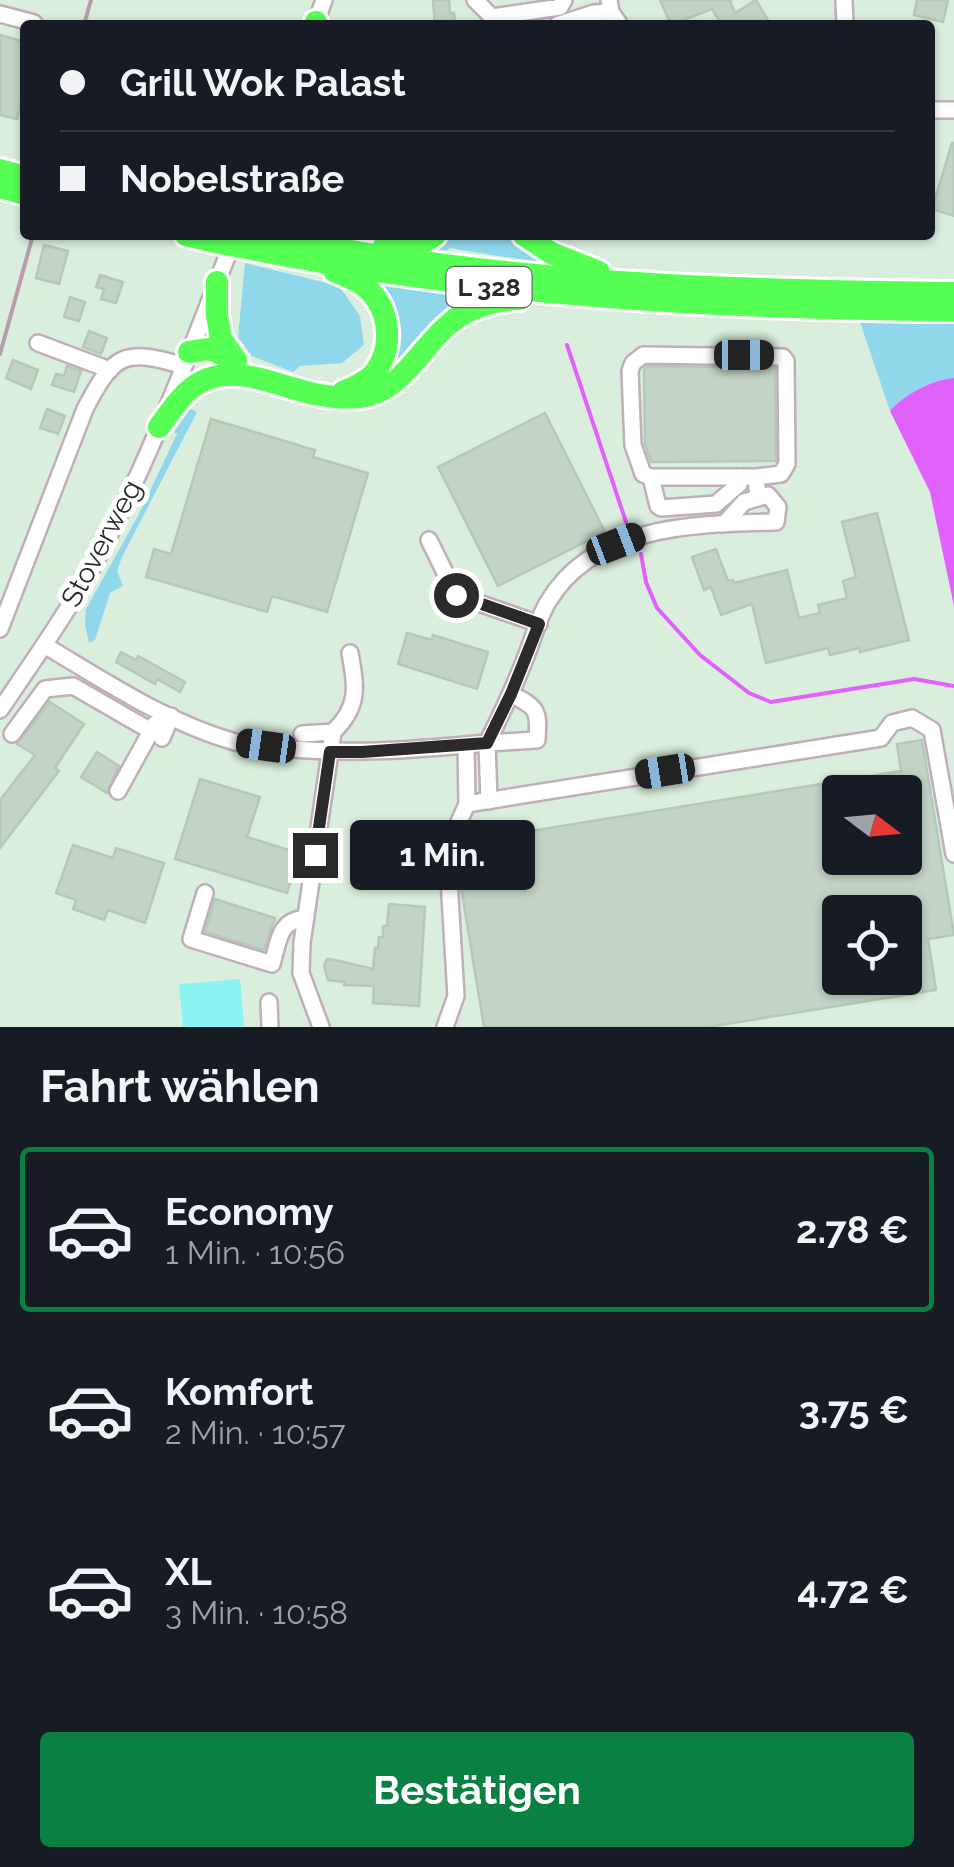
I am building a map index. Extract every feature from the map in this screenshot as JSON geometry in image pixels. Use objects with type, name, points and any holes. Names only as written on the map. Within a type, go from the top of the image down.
[{"type":"highway","name":"L 328","points":[[278,240],[310,253],[386,257],[526,276],[811,292],[954,293]]},
{"type":"highway","points":[[310,253],[409,247],[429,240]]},
{"type":"highway","points":[[532,240],[551,253],[626,283]]},
{"type":"highway","name":"L 328","points":[[232,242],[518,291],[714,306],[954,310]]},
{"type":"highway","points":[[310,253],[366,288],[379,302],[389,329],[385,352],[375,373],[336,396]]},
{"type":"highway","points":[[218,282],[217,315],[230,368]]},
{"type":"highway","points":[[186,359],[230,368],[305,392],[361,396],[383,390],[402,376],[448,325],[468,310],[513,299],[598,298]]},
{"type":"highway","points":[[159,427],[185,394],[230,368]]},
{"type":"street","points":[[475,0],[492,17],[560,7],[564,0]]},
{"type":"street","points":[[572,20],[614,12]]},
{"type":"street","name":"Stoverweg","points":[[0,710],[98,556],[159,427],[232,242]]},
{"type":"street","points":[[38,343],[110,370],[131,357],[186,359]]},
{"type":"street","points":[[777,355],[786,360],[787,464],[781,474],[748,477],[643,474],[634,444],[630,370],[638,358],[777,355]]},
{"type":"street","name":"Stoverweg","points":[[0,628],[85,408],[100,379],[110,370]]},
{"type":"street","points":[[651,477],[658,506],[693,507],[716,504],[748,477]]},
{"type":"street","points":[[694,477],[696,527]]},
{"type":"street","points":[[748,477],[758,498]]},
{"type":"street","points":[[489,801],[487,743],[546,604],[578,563],[641,535],[776,522],[778,506],[768,495],[744,502],[724,524]]},
{"type":"street","points":[[429,540],[456,595],[539,624]]},
{"type":"street","points":[[44,645],[167,714],[237,742],[298,751],[362,752],[537,740],[538,715],[532,705],[511,694]]},
{"type":"street","points":[[321,1027],[301,974],[305,918],[333,732],[346,719],[356,687],[350,653]]},
{"type":"street","points":[[12,734],[45,689],[72,686],[156,734]]},
{"type":"street","points":[[118,791],[167,714]]},
{"type":"street","points":[[467,804],[881,738],[892,724],[912,718],[932,730],[954,854]]},
{"type":"street","points":[[302,734],[333,732]]},
{"type":"street","points":[[445,1027],[456,996],[450,842],[467,804],[466,745]]},
{"type":"street","points":[[206,893],[191,939],[272,964],[284,926],[291,920],[305,918]]},
{"type":"street","points":[[268,1002],[270,1027]]},
{"type":"shaded area","points":[[439,240],[522,240],[547,259],[542,263],[450,248],[443,252],[428,250]]},
{"type":"shaded area","points":[[245,263],[339,286],[360,316],[364,345],[342,363],[300,366],[293,372],[252,356],[238,337]]},
{"type":"shaded area","points":[[372,284],[477,299],[391,379],[380,375]]},
{"type":"shaded area","points":[[859,319],[954,320],[954,378],[919,389],[890,411]]},
{"type":"shaded area","points":[[954,378],[954,606],[930,492],[890,411],[919,389]]},
{"type":"shaded area","points":[[190,409],[197,412],[122,557],[117,571],[123,586],[110,593],[95,640],[89,643],[86,609],[138,516],[177,434],[174,432]]},
{"type":"shaded area","points":[[240,979],[244,1027],[183,1027],[179,984]]},
{"type":"building","points":[[433,0],[449,0],[455,20],[435,20]]},
{"type":"building","points":[[660,0],[732,0],[735,13],[756,0],[768,20],[719,20],[712,9],[684,20],[669,20]]},
{"type":"building","points":[[917,0],[948,0],[943,22],[914,15]]},
{"type":"building","points":[[0,35],[20,41],[20,107],[17,119],[0,115]]},
{"type":"building","points":[[954,143],[954,216],[935,210]]},
{"type":"building","points":[[44,245],[68,251],[59,284],[36,278]]},
{"type":"building","points":[[100,275],[123,282],[116,303],[101,299],[104,289],[96,287]]},
{"type":"building","points":[[70,297],[85,302],[79,321],[64,317]]},
{"type":"building","points":[[89,331],[107,338],[101,354],[83,347]]},
{"type":"building","points":[[13,360],[38,370],[31,389],[6,378]]},
{"type":"building","points":[[67,366],[81,371],[74,392],[52,385],[56,374],[64,376]]},
{"type":"building","points":[[647,366],[775,368],[776,461],[651,462],[645,444]]},
{"type":"building","points":[[47,409],[65,416],[58,434],[40,428]]},
{"type":"building","points":[[545,413],[605,532],[498,586],[438,467]]},
{"type":"building","points":[[211,419],[315,450],[313,457],[368,473],[327,612],[272,596],[267,612],[146,577],[154,549],[171,554]]},
{"type":"building","points":[[877,513],[909,640],[860,652],[859,648],[830,655],[828,648],[766,663],[752,604],[721,615],[711,587],[704,590],[692,557],[716,549],[728,581],[734,583],[787,570],[799,618],[820,613],[818,605],[847,598],[843,581],[856,577],[842,522]]},
{"type":"building","points":[[407,633],[432,640],[433,635],[488,652],[477,689],[398,664]]},
{"type":"building","points":[[121,652],[136,660],[138,656],[185,682],[180,692],[157,679],[155,684],[116,662]]},
{"type":"building","points":[[50,702],[84,724],[55,768],[59,771],[0,848],[0,800],[35,755],[17,744]]},
{"type":"building","points":[[922,740],[954,935],[928,939],[936,990],[922,992],[922,895],[822,895],[822,995],[905,995],[708,1027],[484,1027],[460,881],[461,850],[519,841],[518,833],[822,784],[822,875],[922,875],[922,775],[876,775],[901,771],[897,744]]},
{"type":"building","points":[[97,752],[119,766],[107,793],[81,777]]},
{"type":"building","points":[[200,779],[260,797],[247,837],[299,853],[287,893],[175,859]]},
{"type":"building","points":[[73,845],[113,858],[116,848],[164,863],[145,923],[108,910],[104,920],[73,909],[76,900],[56,893]]},
{"type":"building","points":[[215,899],[275,918],[264,950],[205,932]]},
{"type":"building","points":[[389,904],[425,907],[419,1006],[373,1003],[374,986],[328,980],[324,966],[327,959],[373,969],[375,948],[379,937],[383,937],[383,926],[387,926]]},
{"type":"waterway","points":[[567,345],[626,522]]},
{"type":"waterway","points":[[641,554],[646,582],[657,608],[700,655],[749,693],[771,702],[914,679],[954,686]]},
{"type":"railway","points":[[85,20],[91,0]]},
{"type":"railway","points":[[0,354],[32,240]]},
{"type":"route","points":[[315,855],[330,752],[487,743],[539,624],[456,595]]}]
